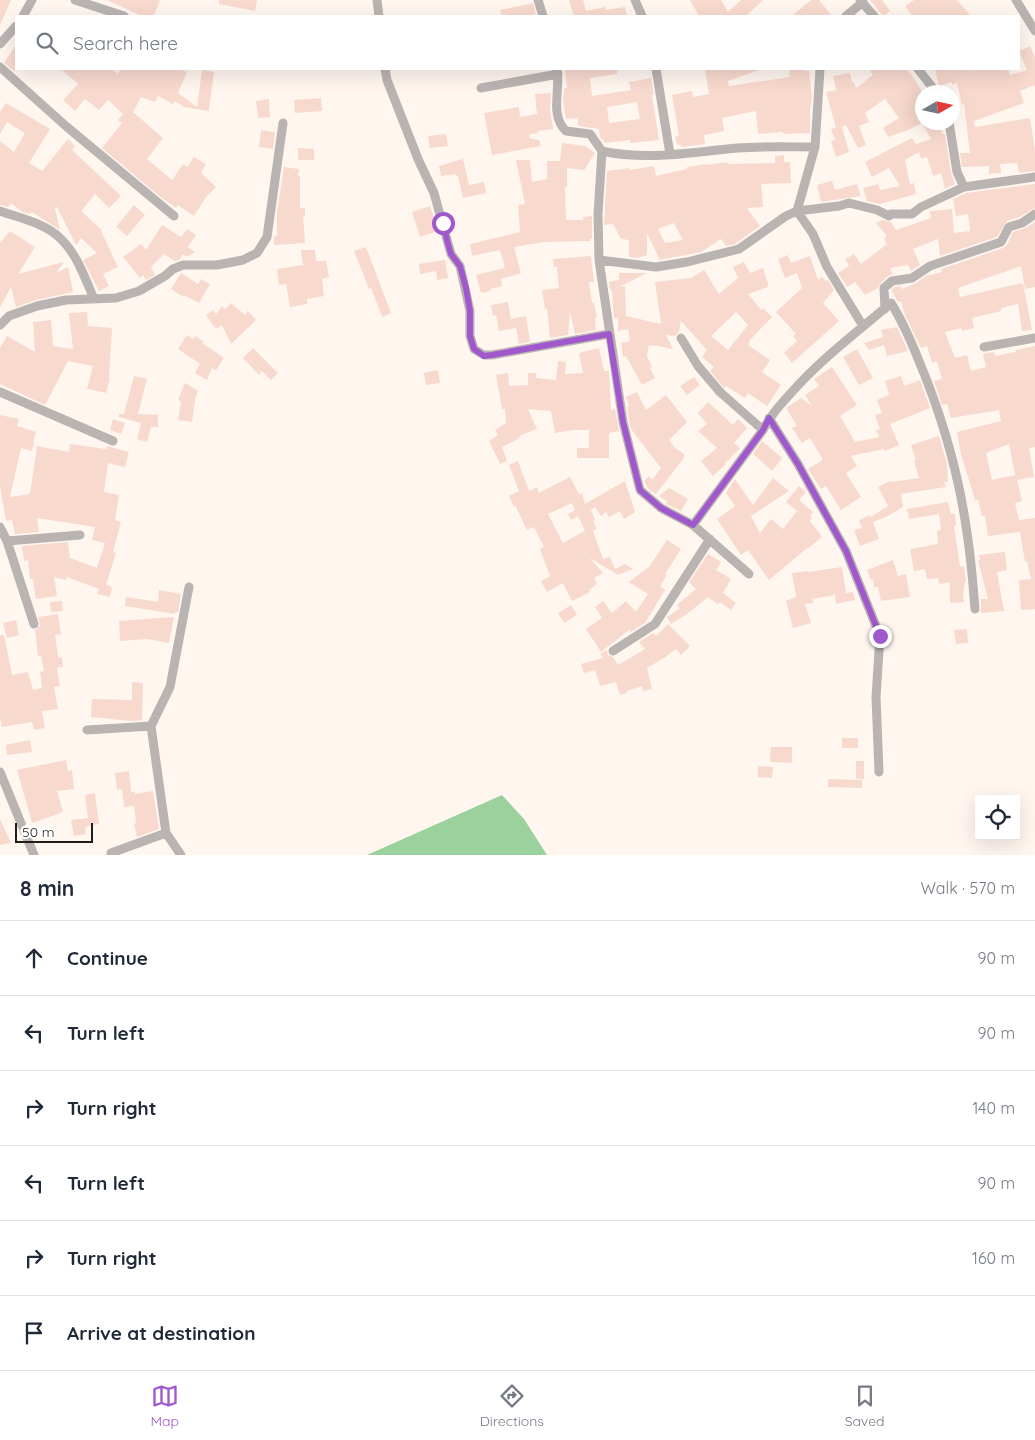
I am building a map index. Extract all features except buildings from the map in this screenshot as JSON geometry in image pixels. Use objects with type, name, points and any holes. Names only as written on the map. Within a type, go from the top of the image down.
[{"type":"street","points":[[24,15],[32,0]]},
{"type":"street","points":[[75,0],[121,15]]},
{"type":"street","points":[[376,0],[379,15]]},
{"type":"street","points":[[538,0],[543,15]]},
{"type":"street","points":[[635,0],[642,15]]},
{"type":"street","points":[[1016,0],[1035,31]]},
{"type":"street","points":[[847,15],[862,1],[873,15]]},
{"type":"street","points":[[0,44],[15,27]]},
{"type":"street","points":[[0,67],[67,127],[174,216]]},
{"type":"street","points":[[385,70],[387,80],[418,159],[434,193],[451,254],[460,266],[470,311],[470,336],[474,349],[484,356],[609,334]]},
{"type":"street","points":[[656,70],[670,154]]},
{"type":"street","points":[[820,70],[814,147],[797,210],[813,234],[827,267],[863,326]]},
{"type":"street","points":[[919,70],[931,85]]},
{"type":"street","points":[[482,88],[557,71],[559,122],[566,130],[590,134],[602,151],[598,214],[599,260],[623,422],[640,490],[661,508],[693,525],[749,574]]},
{"type":"street","points":[[0,326],[8,316],[37,306],[59,302],[116,298],[139,291],[166,276],[173,268],[183,265],[217,265],[243,260],[257,253],[267,237],[283,123]]},
{"type":"street","points":[[950,130],[957,172],[964,187]]},
{"type":"street","points":[[602,151],[619,155],[642,156],[739,148],[814,147]]},
{"type":"street","points":[[599,260],[656,267],[695,260],[739,249],[797,210],[840,206],[849,203],[877,210],[889,216],[891,214],[912,214],[964,187],[1035,177]]},
{"type":"street","points":[[0,211],[27,220],[59,236],[70,250],[94,299]]},
{"type":"street","points":[[884,309],[884,288],[892,281],[912,278],[930,266],[1001,242],[1009,227],[1035,214]]},
{"type":"street","points":[[693,525],[763,430],[769,418],[808,373],[891,304],[900,318],[925,375],[940,417],[955,472],[967,532],[975,609]]},
{"type":"street","points":[[0,311],[8,316]]},
{"type":"street","points":[[681,338],[698,366],[720,392],[763,430]]},
{"type":"street","points":[[984,347],[1035,338]]},
{"type":"street","points":[[0,392],[113,441]]},
{"type":"street","points":[[769,418],[798,464],[846,551],[880,636],[876,697],[879,772]]},
{"type":"street","points":[[0,527],[7,541],[34,624]]},
{"type":"street","points":[[7,541],[80,535]]},
{"type":"street","points":[[613,651],[655,624],[710,539]]},
{"type":"street","points":[[181,855],[166,833],[152,726],[170,687],[189,587]]},
{"type":"street","points":[[87,730],[152,726]]},
{"type":"street","points":[[0,772],[34,855]]},
{"type":"street","points":[[111,853],[166,833]]},
{"type":"green space","points":[[502,795],[524,819],[547,855],[367,855]]},
{"type":"route","points":[[443,223],[451,254],[460,266],[470,311],[470,336],[474,349],[479,354],[484,356],[492,355],[609,334],[623,422],[640,490],[661,508],[681,520],[693,525],[763,430],[769,418],[798,464],[846,551],[880,636]]}]
